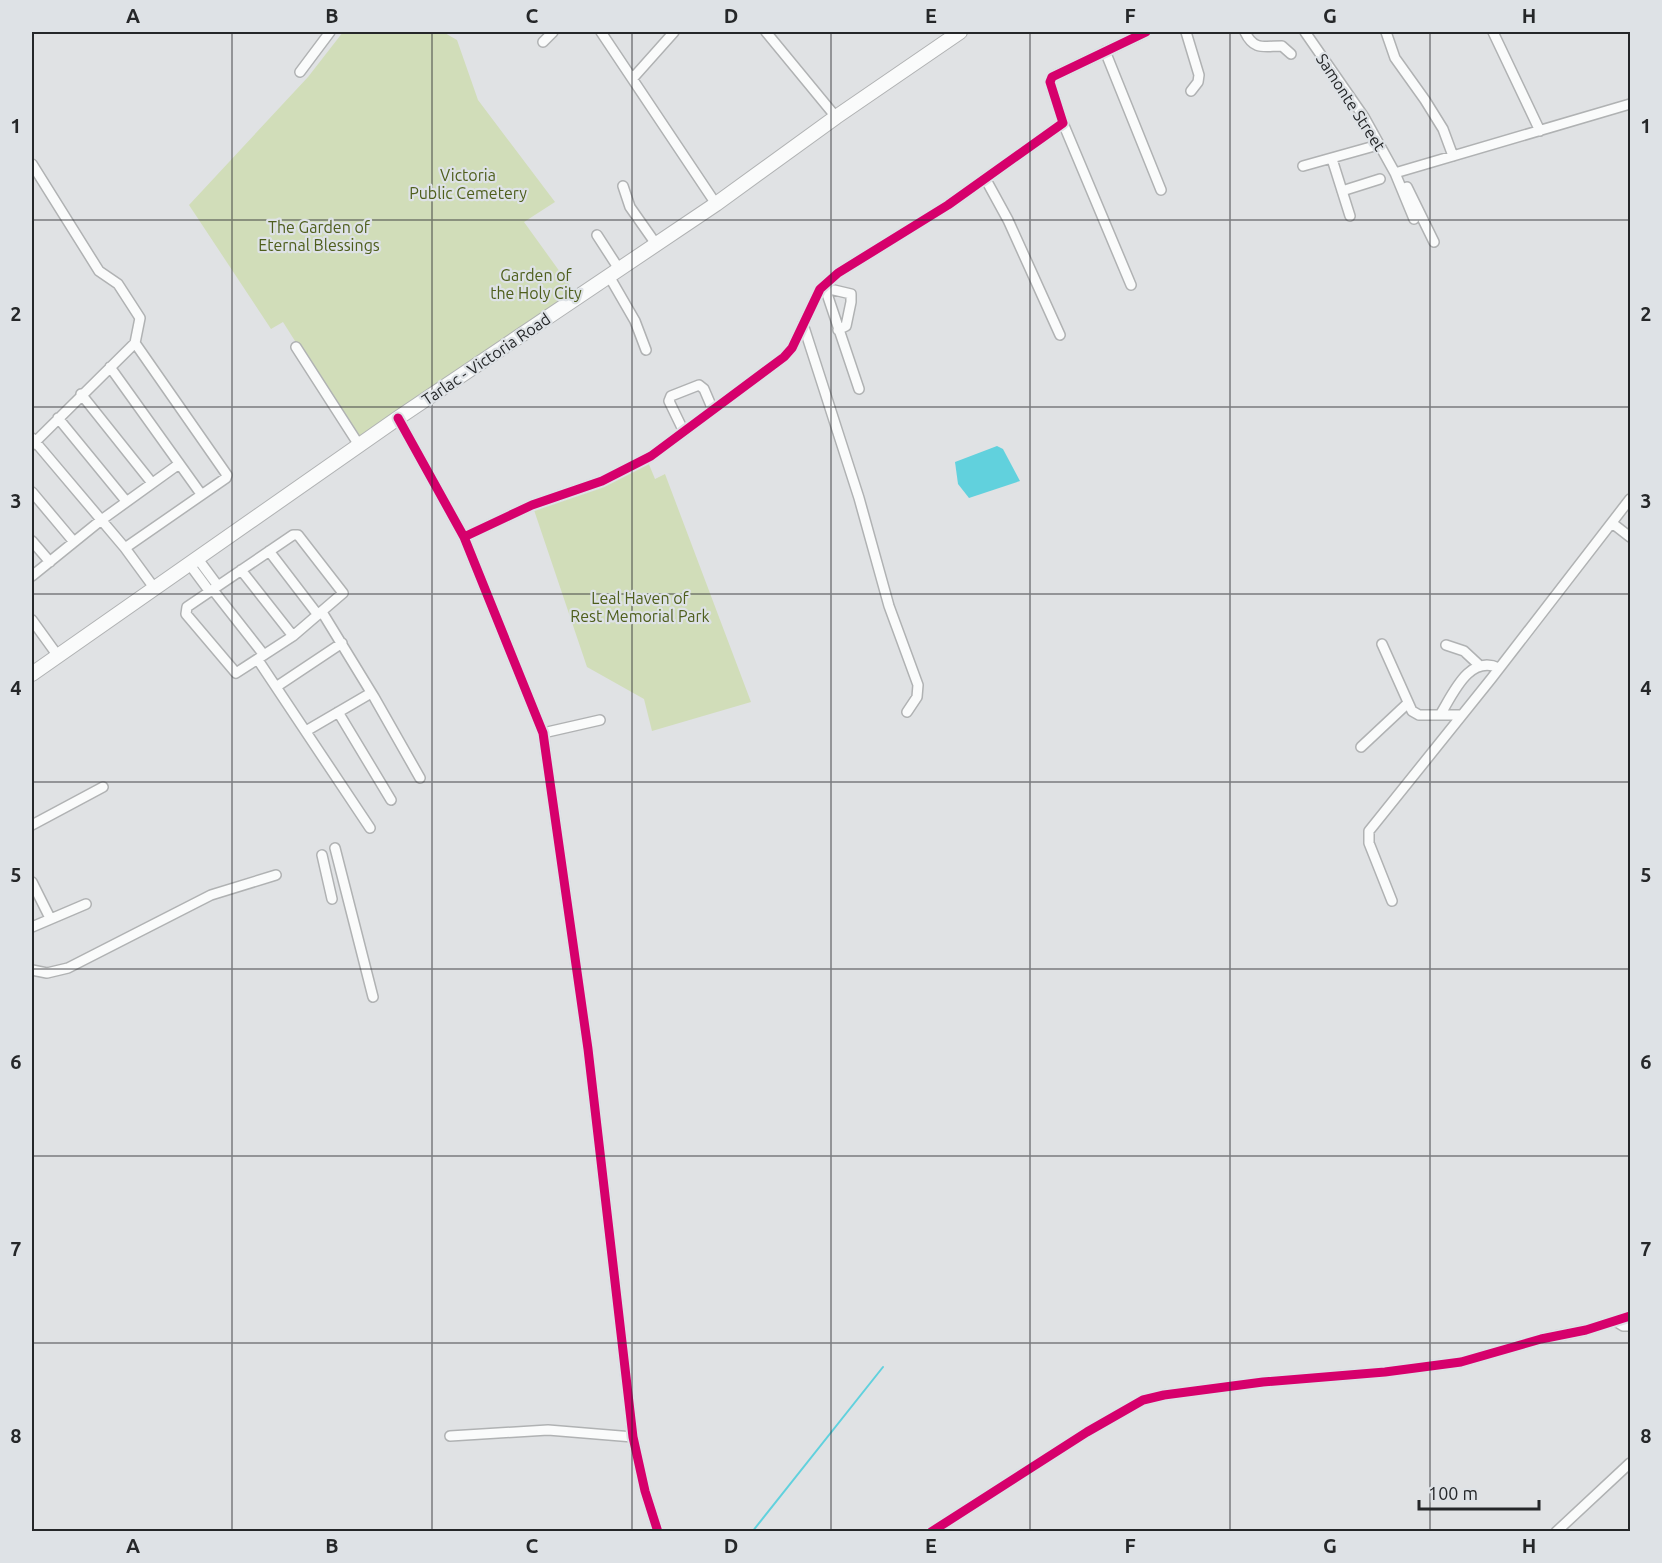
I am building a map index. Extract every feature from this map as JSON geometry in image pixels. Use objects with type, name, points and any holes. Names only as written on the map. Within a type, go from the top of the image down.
[{"type":"main road","name":"Tarlac - Victoria Road","points":[[32,674],[398,418],[716,204],[836,117],[960,32]]},
{"type":"street","points":[[300,72],[330,32]]},
{"type":"street","points":[[543,42],[553,32]]},
{"type":"street","points":[[601,32],[716,204]]},
{"type":"street","points":[[633,78],[674,32]]},
{"type":"street","points":[[766,32],[836,117]]},
{"type":"street","points":[[1131,285],[1063,123],[1050,79],[1146,32]]},
{"type":"street","points":[[1186,32],[1199,75],[1198,82],[1191,91]]},
{"type":"street","points":[[1248,32],[1249,40],[1258,46],[1282,46],[1291,54]]},
{"type":"street","name":"Samonte Street","points":[[1305,32],[1364,117],[1378,145],[1397,172]]},
{"type":"street","points":[[1386,32],[1395,58],[1443,129],[1453,156]]},
{"type":"street","points":[[1493,32],[1540,131]]},
{"type":"street","points":[[1106,51],[1161,190]]},
{"type":"street","points":[[1397,172],[1630,104]]},
{"type":"street","points":[[825,288],[838,273],[948,205],[1063,123]]},
{"type":"street","points":[[1303,166],[1378,145]]},
{"type":"street","points":[[1332,159],[1350,216]]},
{"type":"street","points":[[32,164],[99,272],[118,284],[140,318],[135,343],[32,442],[125,548],[155,589]]},
{"type":"street","points":[[1397,172],[1414,219]]},
{"type":"street","points":[[1397,172],[1434,242]]},
{"type":"street","points":[[985,178],[1008,220],[1060,335]]},
{"type":"street","points":[[1342,191],[1380,179]]},
{"type":"street","points":[[623,186],[630,207],[656,244]]},
{"type":"street","points":[[597,235],[646,350]]},
{"type":"street","points":[[464,537],[532,505],[602,481],[651,456],[784,357],[792,348],[820,288],[851,294],[846,326],[838,330]]},
{"type":"street","points":[[825,288],[860,388]]},
{"type":"street","points":[[803,324],[859,498],[889,606],[918,685],[918,697],[907,712]]},
{"type":"street","points":[[125,548],[226,478],[227,475],[135,343]]},
{"type":"street","points":[[296,347],[359,446]]},
{"type":"street","points":[[110,367],[201,494]]},
{"type":"street","points":[[684,432],[669,401],[671,396],[699,385],[704,389],[712,410]]},
{"type":"street","points":[[81,394],[152,483]]},
{"type":"street","points":[[58,418],[126,501]]},
{"type":"street","points":[[398,418],[464,537],[543,733],[588,1049],[633,1437],[645,1491],[658,1532]]},
{"type":"street","points":[[32,576],[126,501],[179,464]]},
{"type":"street","points":[[32,492],[74,542]]},
{"type":"street","points":[[1392,901],[1369,843],[1369,831],[1630,499]]},
{"type":"street","points":[[1612,523],[1630,537]]},
{"type":"street","points":[[298,535],[343,593],[293,636],[236,673],[186,614],[187,607],[269,550],[289,536],[298,535]]},
{"type":"street","points":[[32,541],[50,562]]},
{"type":"street","points":[[269,550],[342,643],[420,778]]},
{"type":"street","points":[[194,562],[261,658],[276,687],[370,828]]},
{"type":"street","points":[[241,570],[293,636]]},
{"type":"street","points":[[32,620],[58,656]]},
{"type":"street","points":[[276,687],[342,643]]},
{"type":"street","points":[[1382,644],[1412,711],[1419,715],[1461,715]]},
{"type":"street","points":[[1446,645],[1464,651],[1479,665]]},
{"type":"street","points":[[1440,715],[1463,678],[1479,665],[1487,664],[1499,668]]},
{"type":"street","points":[[306,731],[370,693]]},
{"type":"street","points":[[1361,747],[1408,703]]},
{"type":"street","points":[[338,712],[391,800]]},
{"type":"street","points":[[543,733],[600,720]]},
{"type":"street","points":[[32,825],[103,787]]},
{"type":"street","points":[[334,848],[374,998]]},
{"type":"street","points":[[322,855],[332,899]]},
{"type":"street","points":[[32,970],[47,973],[68,968],[211,895],[276,874]]},
{"type":"street","points":[[32,882],[50,918]]},
{"type":"street","points":[[32,927],[86,904]]},
{"type":"street","points":[[931,1532],[1087,1432],[1143,1400],[1164,1395],[1263,1382],[1396,1371],[1461,1362],[1541,1339],[1586,1330],[1630,1316]]},
{"type":"street","points":[[1615,1321],[1623,1326],[1630,1326]]},
{"type":"street","points":[[450,1436],[548,1430],[633,1437]]},
{"type":"street","points":[[1556,1532],[1630,1463]]},
{"type":"green space","name":"The Garden of Eternal Blessings","points":[[343,32],[443,32],[457,40],[478,100],[555,202],[524,222],[573,290],[525,326],[357,439],[283,322],[271,329],[189,205],[308,77]]},
{"type":"green space","name":"Leal Haven of Rest Memorial Park","points":[[648,462],[655,479],[665,474],[751,702],[652,731],[644,699],[587,667],[534,510],[603,484]]},
{"type":"water","points":[[997,446],[1003,449],[1020,481],[969,498],[958,484],[955,462]]},
{"type":"waterway","points":[[752,1532],[883,1367]]},
{"type":"cycle path","points":[[464,537],[532,505],[602,481],[651,456],[784,357],[792,348],[820,289],[838,273],[948,205],[1063,123],[1050,82],[1052,77],[1146,32]]},
{"type":"cycle path","points":[[398,418],[464,537],[543,733],[588,1049],[633,1437],[645,1491],[658,1532]]},
{"type":"cycle path","points":[[931,1532],[1087,1432],[1143,1400],[1164,1395],[1263,1382],[1385,1372],[1461,1362],[1541,1339],[1586,1330],[1630,1316]]},
{"type":"park label","name":"Victoria Public Cemetery","points":[[468,184]]},
{"type":"park label","name":"Garden of the Holy City","points":[[536,284]]}]
